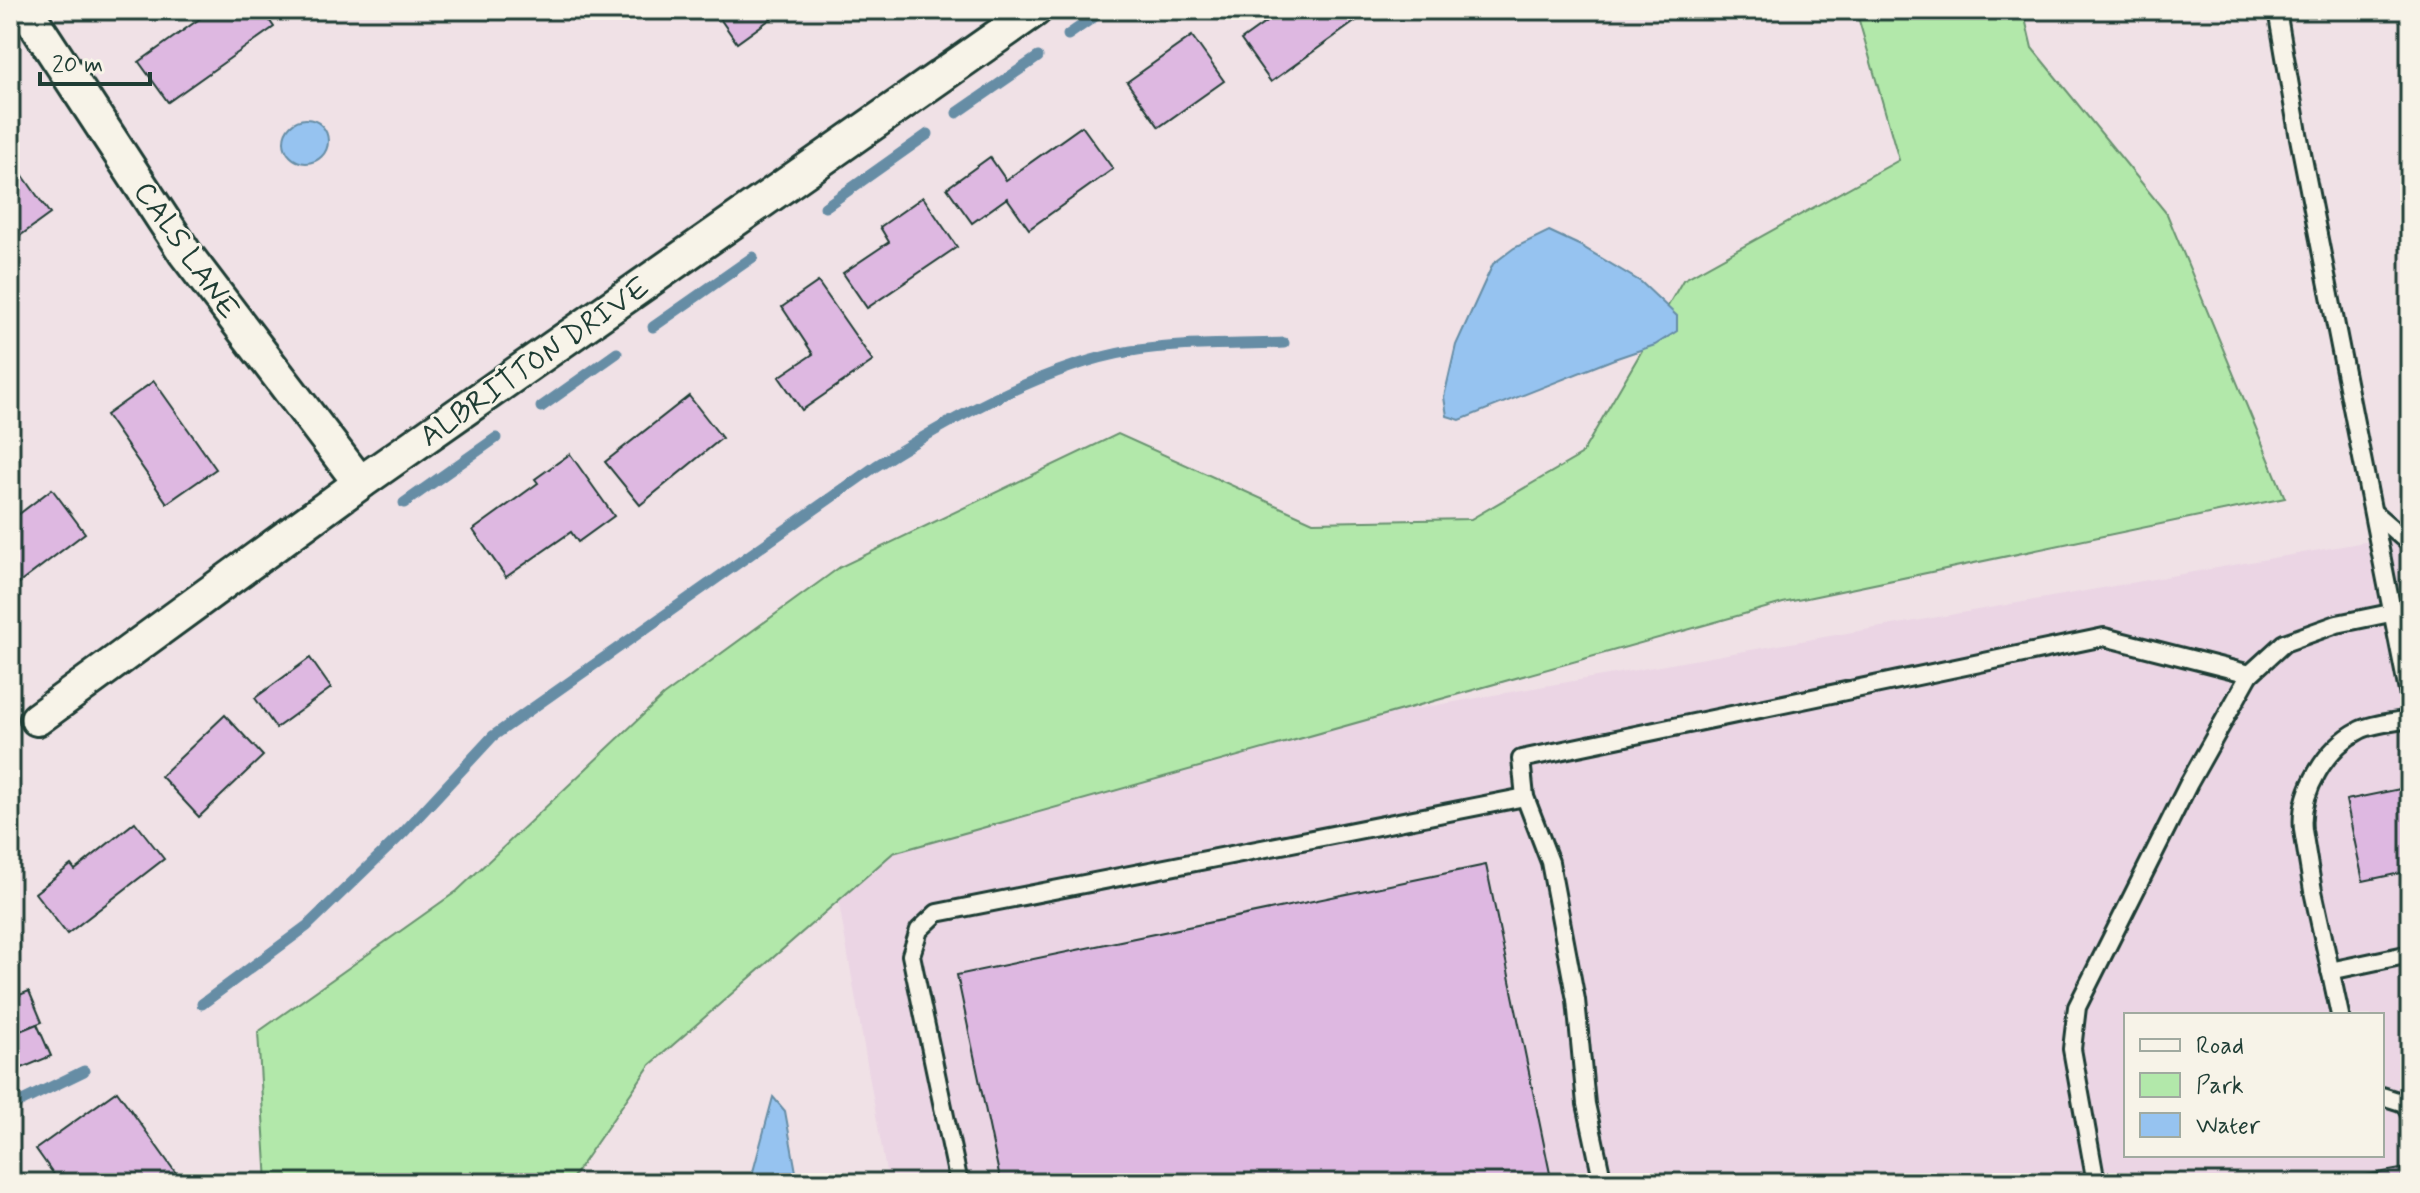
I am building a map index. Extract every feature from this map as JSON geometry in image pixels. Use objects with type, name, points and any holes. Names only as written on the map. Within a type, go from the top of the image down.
[{"type":"street","name":"CALS LANE","points":[[26,10],[185,253],[360,483]]},
{"type":"street","name":"ALBRITTON DRIVE","points":[[37,719],[360,483],[1035,10]]},
{"type":"lane","points":[[2277,10],[2298,133],[2374,513],[2402,611],[2410,702]]},
{"type":"lane","points":[[2374,513],[2410,544]]},
{"type":"lane","points":[[2096,1183],[2072,1049],[2077,1007],[2189,783],[2250,674],[2284,643],[2337,624],[2402,611]]},
{"type":"lane","points":[[1603,1183],[1586,1104],[1576,1000],[1550,862],[1525,797],[1521,759],[2104,637],[2250,674]]},
{"type":"lane","points":[[2340,1013],[2313,891],[2302,820],[2310,781],[2335,751],[2361,729],[2410,719]]},
{"type":"lane","points":[[959,1183],[911,955],[919,930],[937,913],[1525,797]]},
{"type":"lane","points":[[2330,971],[2410,954]]},
{"type":"lane","points":[[2384,1097],[2404,1103],[2410,1114]]},
{"type":"shaded area","points":[[2410,534],[2410,1183],[888,1183],[823,813]]},
{"type":"green space","points":[[1856,10],[2023,10],[2032,48],[2167,214],[2285,498],[1783,603],[893,853],[650,1065],[569,1183],[267,1183],[258,1032],[457,891],[663,696],[840,567],[1118,434],[1313,522],[1471,519],[1581,455],[1683,280],[1899,160]]},
{"type":"water","points":[[306,119],[322,125],[328,141],[322,157],[306,163],[290,157],[284,141],[290,125]]},
{"type":"water","points":[[1549,231],[1641,282],[1677,316],[1677,331],[1655,345],[1460,420],[1447,416],[1444,397],[1456,345],[1493,264],[1514,248]]},
{"type":"water","points":[[773,1097],[785,1111],[798,1183],[750,1183]]},
{"type":"building","points":[[212,10],[262,10],[274,27],[168,102],[139,62]]},
{"type":"building","points":[[714,10],[783,10],[737,43]]},
{"type":"building","points":[[1283,10],[1354,10],[1360,18],[1271,82],[1241,40]]},
{"type":"building","points":[[1192,36],[1224,81],[1159,127],[1127,82]]},
{"type":"building","points":[[1082,126],[1113,169],[1029,229],[1007,198],[972,223],[947,188],[990,157],[1006,180]]},
{"type":"building","points":[[10,161],[50,214],[10,243]]},
{"type":"building","points":[[923,197],[957,247],[867,308],[843,273],[889,242],[880,227]]},
{"type":"building","points":[[818,282],[873,361],[802,410],[779,377],[813,354],[782,307]]},
{"type":"building","points":[[154,381],[216,469],[167,503],[106,415]]},
{"type":"building","points":[[689,396],[722,438],[640,505],[605,462]]},
{"type":"building","points":[[570,454],[614,516],[578,542],[571,532],[506,577],[473,530],[538,483],[535,479]]},
{"type":"building","points":[[52,489],[85,533],[14,587],[10,581],[10,521]]},
{"type":"building","points":[[310,658],[331,688],[276,728],[255,698]]},
{"type":"building","points":[[225,715],[263,756],[199,817],[161,776]]},
{"type":"building","points":[[2410,787],[2410,871],[2363,881],[2346,800]]},
{"type":"building","points":[[135,822],[164,859],[67,934],[35,893],[71,865],[75,870]]},
{"type":"building","points":[[1486,865],[1552,1183],[1001,1183],[957,975]]},
{"type":"building","points":[[29,991],[42,1022],[10,1035],[10,999]]},
{"type":"building","points":[[37,1024],[51,1056],[10,1073],[10,1035]]},
{"type":"building","points":[[117,1091],[183,1183],[60,1183],[36,1149]]},
{"type":"building","points":[[2401,1169],[2404,1183],[2321,1183]]},
{"type":"waterway","points":[[1068,35],[1104,10]]},
{"type":"waterway","points":[[957,113],[1038,57]]},
{"type":"waterway","points":[[825,207],[928,134]]},
{"type":"waterway","points":[[653,327],[753,257]]},
{"type":"waterway","points":[[202,1004],[307,926],[404,832],[493,736],[876,466],[999,397],[1099,358],[1169,347],[1284,343]]},
{"type":"waterway","points":[[541,407],[617,353]]},
{"type":"waterway","points":[[404,503],[496,438]]},
{"type":"waterway","points":[[10,1107],[84,1071]]}]
